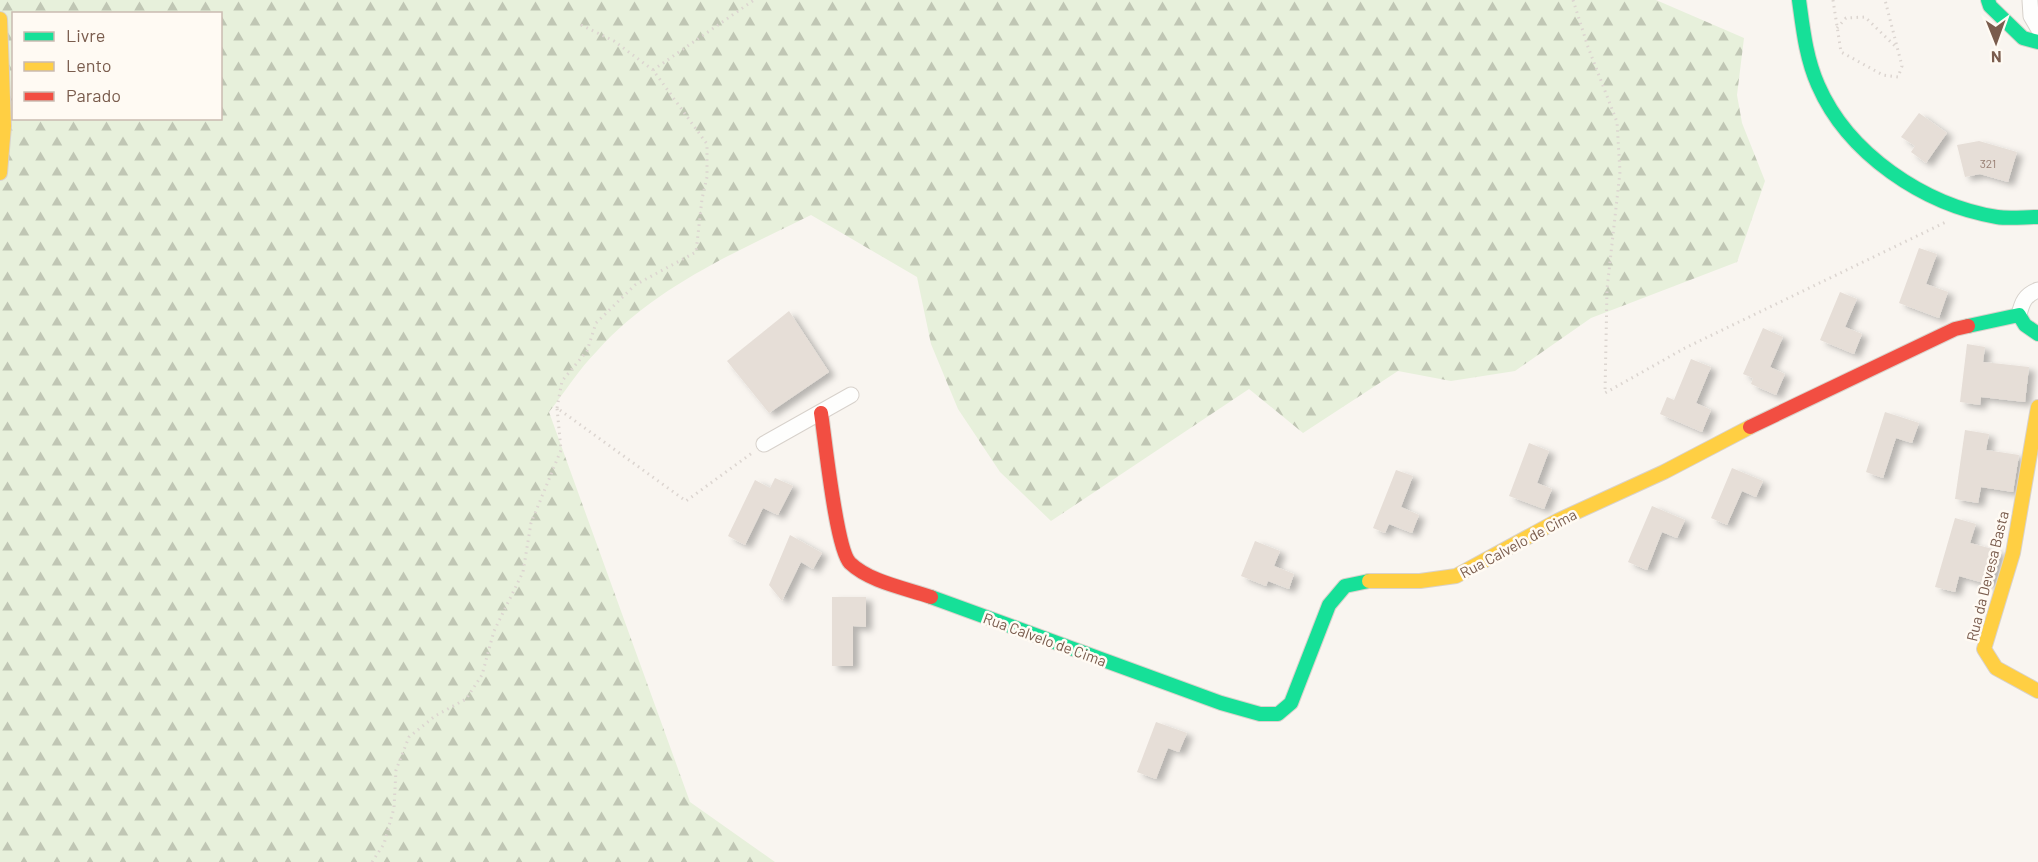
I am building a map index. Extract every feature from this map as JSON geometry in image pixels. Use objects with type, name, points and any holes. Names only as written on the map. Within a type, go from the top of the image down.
[{"type":"street","points":[[1799,0],[1809,54],[1822,94],[1851,135],[1883,165],[1909,184],[1943,203],[1968,212],[1998,218],[2038,217]]},
{"type":"street","points":[[1988,0],[1990,6],[2023,38],[2038,42]]},
{"type":"street","points":[[2030,0],[2031,16],[2038,28]]},
{"type":"street","points":[[0,19],[4,126],[0,173]]},
{"type":"street","points":[[2038,290],[2028,293],[2019,315],[2025,325],[2038,334]]},
{"type":"street","name":"Rua Calvelo de Cima","points":[[821,413],[840,537],[848,561],[866,574],[1221,703],[1260,714],[1278,714],[1291,703],[1329,605],[1345,586],[1365,581],[1420,581],[1456,576],[1559,520],[1664,472],[1800,402],[1955,329],[2019,315]]},
{"type":"street","points":[[764,444],[851,394]]},
{"type":"street","name":"Rua da Devesa Basta","points":[[2038,407],[2013,553],[1984,649],[1996,668],[2038,691]]},
{"type":"path","points":[[653,70],[754,0]]},
{"type":"path","points":[[1574,0],[1588,47],[1617,122],[1620,172],[1607,289],[1605,393],[1684,348],[1968,212]]},
{"type":"path","points":[[1833,0],[1841,52],[1883,75],[1898,77],[1902,66],[1885,0]]},
{"type":"path","points":[[1837,28],[1846,18],[1865,17],[1898,49]]},
{"type":"path","points":[[372,862],[384,844],[393,808],[396,770],[409,736],[435,716],[466,699],[482,675],[494,631],[523,572],[531,523],[561,450],[557,408],[562,381],[587,351],[596,323],[635,285],[696,252],[707,177],[707,144],[653,70],[614,41],[579,24]]},
{"type":"path","points":[[557,408],[686,501],[764,444]]},
{"type":"green space","points":[[0,0],[1656,0],[1744,38],[1737,95],[1742,123],[1765,181],[1737,262],[1591,318],[1515,371],[1451,381],[1398,371],[1303,433],[1249,389],[1051,521],[1000,472],[958,409],[931,344],[917,277],[811,215],[697,273],[644,308],[619,328],[584,365],[549,412],[690,802],[775,862],[0,862]]},
{"type":"building","points":[[1919,113],[1947,133],[1926,163],[1911,152],[1915,146],[1901,137]]},
{"type":"building","points":[[1979,141],[2017,152],[2008,182],[1980,174],[1965,177],[1957,145]]},
{"type":"building","points":[[1919,248],[1937,254],[1926,284],[1948,292],[1939,318],[1899,303]]},
{"type":"building","points":[[1840,292],[1857,299],[1845,327],[1862,334],[1854,354],[1820,340]]},
{"type":"building","points":[[789,311],[829,372],[769,413],[727,361]]},
{"type":"building","points":[[1763,328],[1783,337],[1770,367],[1785,374],[1776,395],[1751,384],[1753,378],[1743,374]]},
{"type":"building","points":[[1967,344],[1985,347],[1983,362],[2029,367],[2025,402],[1981,397],[1980,405],[1960,402]]},
{"type":"building","points":[[1691,359],[1711,367],[1696,403],[1711,410],[1702,432],[1660,414],[1667,397],[1674,400]]},
{"type":"building","points":[[1885,412],[1919,423],[1912,443],[1896,438],[1883,478],[1866,472]]},
{"type":"building","points":[[1965,430],[1989,434],[1986,450],[2019,455],[2013,492],[1981,487],[1978,503],[1955,499]]},
{"type":"building","points":[[1529,443],[1549,451],[1537,483],[1552,489],[1544,509],[1509,496]]},
{"type":"building","points":[[1732,468],[1763,481],[1756,497],[1742,491],[1727,525],[1711,518]]},
{"type":"building","points":[[1396,470],[1413,476],[1401,507],[1419,515],[1412,533],[1389,524],[1385,533],[1373,528]]},
{"type":"building","points":[[775,478],[793,486],[778,515],[763,508],[745,545],[728,536],[755,480],[770,488]]},
{"type":"building","points":[[1652,506],[1685,520],[1677,538],[1662,532],[1647,570],[1628,562]]},
{"type":"building","points":[[1955,518],[1976,524],[1970,543],[2000,551],[1991,585],[1959,576],[1955,592],[1935,587]]},
{"type":"building","points":[[790,535],[822,553],[813,569],[801,562],[782,601],[769,585]]},
{"type":"building","points":[[1255,541],[1280,551],[1274,566],[1294,574],[1289,589],[1268,581],[1266,586],[1241,576]]},
{"type":"building","points":[[832,597],[866,597],[866,627],[853,626],[853,666],[832,666]]},
{"type":"building","points":[[1156,722],[1187,733],[1179,752],[1168,748],[1156,779],[1137,772]]},
{"type":"traffic: fast","points":[[1799,0],[1808,54],[1818,85],[1831,110],[1848,133],[1869,154],[1891,172],[1942,201],[1997,217],[2038,217]]},
{"type":"traffic: fast","points":[[1988,0],[1990,6],[2023,38],[2038,42]]},
{"type":"traffic: fast","points":[[1968,326],[2019,315],[2025,325],[2038,334]]},
{"type":"traffic: fast","points":[[931,597],[1221,703],[1260,714],[1278,714],[1291,703],[1329,605],[1345,586],[1369,581]]},
{"type":"traffic: slow","points":[[0,19],[4,126],[0,173]]},
{"type":"traffic: slow","points":[[2038,407],[2013,553],[1984,649],[1996,668],[2038,691]]},
{"type":"traffic: slow","points":[[1369,581],[1420,581],[1456,576],[1559,520],[1664,472],[1750,427]]},
{"type":"traffic: jam","points":[[1750,427],[1955,329],[1968,326]]},
{"type":"traffic: jam","points":[[821,413],[840,537],[850,563],[858,570],[878,580],[931,597]]}]
